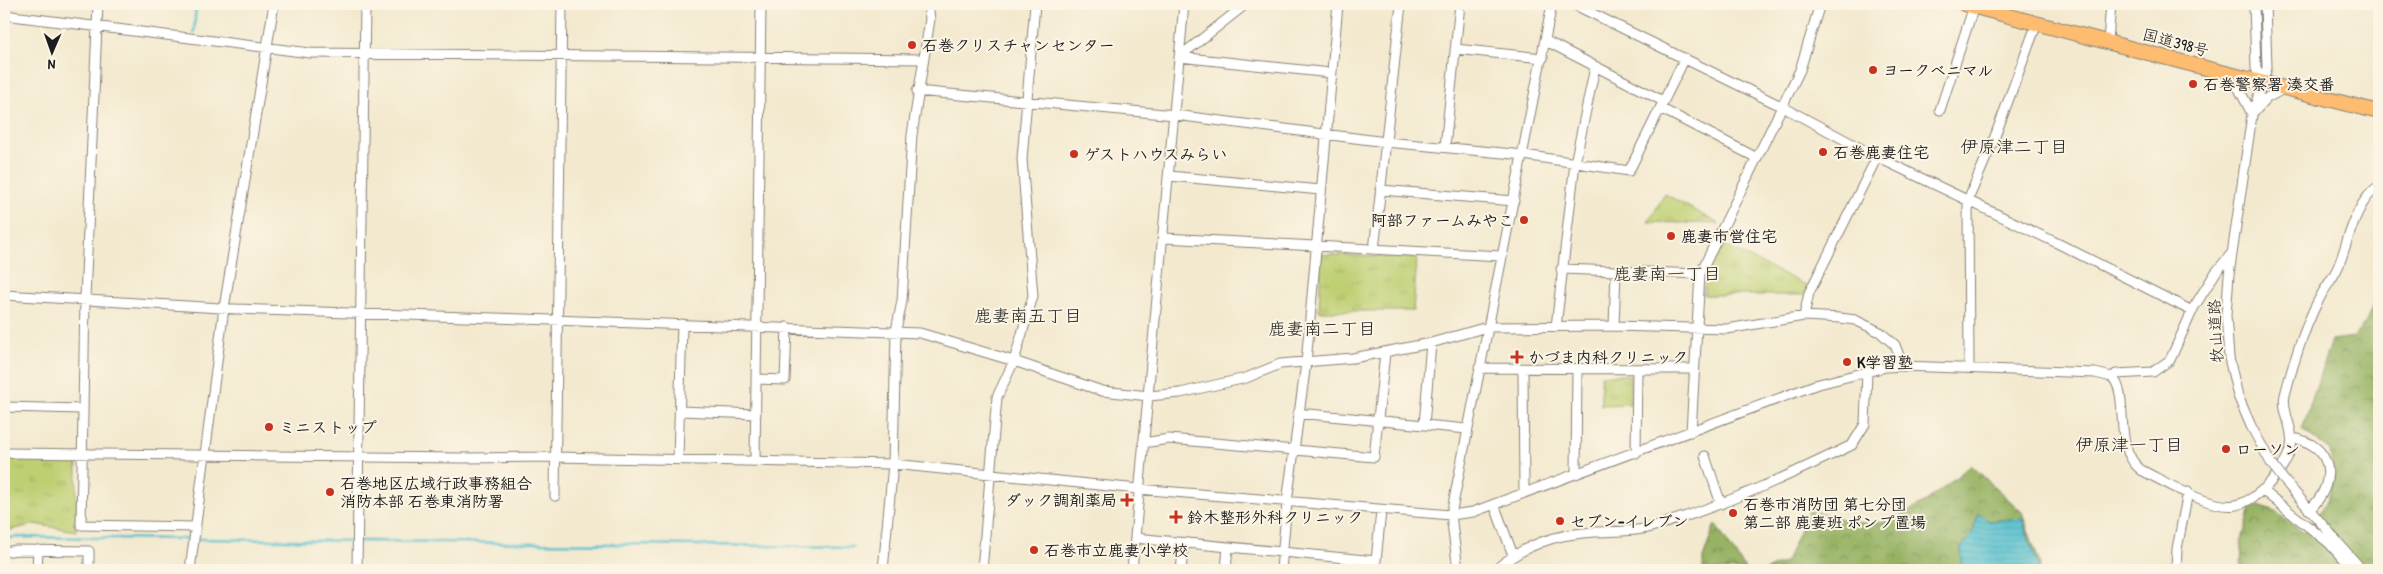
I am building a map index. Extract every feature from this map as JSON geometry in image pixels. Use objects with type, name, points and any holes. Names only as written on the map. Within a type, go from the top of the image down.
[{"type":"highway","name":"国道398号","points":[[1968,5],[2379,112]]},
{"type":"street","points":[[98,4],[84,298],[81,526],[196,530]]},
{"type":"street","points":[[190,570],[224,308],[274,4]]},
{"type":"street","points":[[357,570],[365,4]]},
{"type":"street","points":[[555,496],[562,4]]},
{"type":"street","points":[[755,461],[758,326],[760,4]]},
{"type":"street","points":[[883,570],[893,464],[896,331],[902,301],[912,135],[930,19],[928,4]]},
{"type":"street","points":[[982,570],[997,397],[1014,361],[1033,296],[1022,159],[1034,4]]},
{"type":"street","points":[[1132,570],[1184,4]]},
{"type":"street","points":[[1179,57],[1246,4]]},
{"type":"street","points":[[1281,570],[1287,502],[1306,363],[1314,248],[1327,135],[1338,4]]},
{"type":"street","points":[[1374,250],[1401,4]]},
{"type":"street","points":[[1444,147],[1460,4]]},
{"type":"street","points":[[1458,570],[1451,515],[1501,256],[1524,155],[1552,4]]},
{"type":"street","points":[[1573,4],[1783,107],[1877,157],[1968,200],[2192,312]]},
{"type":"street","points":[[1691,432],[1700,274],[1800,70],[1820,4]]},
{"type":"street","points":[[2108,41],[2111,4]]},
{"type":"street","points":[[2254,4],[2256,68],[2261,82]]},
{"type":"street","name":"牧山道路","points":[[2265,4],[2267,68],[2252,115],[2232,252],[2226,315],[2229,358],[2238,396],[2251,426],[2271,463],[2283,480],[2362,570]]},
{"type":"street","points":[[1940,110],[1968,5]]},
{"type":"street","points":[[4,15],[310,53],[923,59]]},
{"type":"street","points":[[1969,368],[1968,200],[1994,139],[2037,23]]},
{"type":"street","points":[[1546,42],[1595,67],[1757,158]]},
{"type":"street","points":[[1455,49],[1543,58]]},
{"type":"street","points":[[1179,57],[1331,73]]},
{"type":"street","points":[[918,91],[1175,115],[1386,142],[1524,155],[1629,171],[1685,58]]},
{"type":"street","points":[[1556,327],[1561,269],[1575,162],[1595,67]]},
{"type":"street","points":[[2214,70],[2238,87],[2252,115],[2267,98],[2285,88]]},
{"type":"street","points":[[1804,316],[1808,293],[1877,157]]},
{"type":"street","points":[[1169,176],[1321,190]]},
{"type":"street","points":[[4,453],[555,456],[893,464],[1138,489],[1451,515],[1473,512],[1815,386],[1867,372],[1903,366],[2095,372],[2112,377],[2118,387],[2124,441],[2132,464],[2214,504],[2234,506],[2246,502],[2262,490],[2286,461],[2292,438],[2285,412],[2284,398],[2300,342],[2324,291],[2334,278],[2361,206],[2379,186]]},
{"type":"street","points":[[1381,190],[1514,201]]},
{"type":"street","points":[[1164,238],[1314,248],[1501,256]]},
{"type":"street","points":[[2112,377],[2116,374],[2153,372],[2164,367],[2170,360],[2192,312],[2216,272],[2232,252]]},
{"type":"street","points":[[1561,269],[1700,274]]},
{"type":"street","points":[[1614,326],[1616,271]]},
{"type":"street","points":[[4,295],[84,298],[224,308],[896,331],[926,334],[1102,391],[1149,396],[1180,393],[1246,378],[1280,364],[1306,363],[1385,353],[1431,344],[1487,327],[1614,326],[1727,329],[1804,316],[1840,318],[1864,323],[1880,332],[1895,345],[1903,366]]},
{"type":"street","points":[[678,459],[682,324]]},
{"type":"street","points":[[756,379],[785,380],[787,327]]},
{"type":"street","points":[[1424,425],[1431,344]]},
{"type":"street","points":[[1143,443],[1170,439],[1374,457],[1385,353]]},
{"type":"street","points":[[1480,368],[1523,370],[1694,368]]},
{"type":"street","points":[[1576,474],[1577,369]]},
{"type":"street","points":[[1636,452],[1637,369]]},
{"type":"street","points":[[1523,370],[1524,493]]},
{"type":"street","points":[[1495,570],[1512,555],[1542,540],[1562,535],[1645,529],[1694,514],[1852,445],[1865,424],[1867,372]]},
{"type":"street","points":[[4,407],[82,409]]},
{"type":"street","points":[[680,411],[756,414]]},
{"type":"street","points":[[1298,413],[1467,429]]},
{"type":"street","points":[[2292,438],[2305,440],[2314,445],[2324,454],[2327,464],[2327,484],[2316,504],[2309,510]]},
{"type":"street","points":[[1705,456],[1720,504]]},
{"type":"street","points":[[2262,490],[2329,543],[2353,570]]},
{"type":"street","points":[[2176,570],[2177,549],[2188,492]]},
{"type":"street","points":[[1494,504],[1512,555]]},
{"type":"street","points":[[1135,538],[1376,561],[1381,510]]},
{"type":"street","points":[[1181,570],[1184,543]]},
{"type":"street","points":[[1226,570],[1228,547]]},
{"type":"street","points":[[4,552],[17,550],[89,551],[89,570]]},
{"type":"street","points":[[37,570],[38,550]]},
{"type":"green space","points":[[1665,194],[1719,224],[1648,222]]},
{"type":"green space","points":[[1721,244],[1808,286],[1805,295],[1704,295],[1705,276]]},
{"type":"green space","points":[[1321,254],[1417,258],[1413,311],[1319,311]]},
{"type":"green space","points":[[2379,289],[2379,570],[2256,570],[2241,566],[2242,540],[2251,508],[2259,505],[2271,509],[2304,532],[2320,512],[2329,495],[2332,475],[2330,450],[2302,430],[2331,340],[2353,337],[2365,324]]},
{"type":"green space","points":[[1601,375],[1630,375],[1630,404],[1601,405]]},
{"type":"green space","points":[[4,459],[77,459],[76,531],[34,524],[4,532]]},
{"type":"green space","points":[[1971,465],[2022,512],[2040,564],[2040,570],[2038,570],[2022,518],[1989,521],[1978,514],[1972,534],[1961,548],[1962,570],[1766,570],[1786,561],[1809,510],[1862,523],[1892,519],[1907,513],[1921,504]]},
{"type":"green space","points":[[1715,524],[1746,570],[1703,570],[1703,558]]},
{"type":"water","points":[[1978,513],[1989,521],[2022,518],[2038,570],[1962,570],[1961,548],[1972,534]]},
{"type":"waterway","points":[[194,33],[196,4]]},
{"type":"waterway","points":[[4,539],[15,537],[191,539]]},
{"type":"waterway","points":[[197,539],[853,547]]},
{"type":"place","name":"石巻クリスチャンセンター","points":[[912,45]]},
{"type":"place","name":"ヨークベニマル","points":[[1873,70]]},
{"type":"place","name":"石巻警察署 湊交番","points":[[2193,84]]},
{"type":"place","name":"石巻鹿妻住宅","points":[[1823,152]]},
{"type":"place","name":"ゲストハウスみらい","points":[[1074,154]]},
{"type":"place","name":"阿部ファームみやこ","points":[[1524,220]]},
{"type":"place","name":"鹿妻市営住宅","points":[[1671,236]]},
{"type":"place","name":"かづま内科クリニック","points":[[1517,357]]},
{"type":"place","name":"K学習塾","points":[[1847,362]]},
{"type":"place","name":"ミニストップ","points":[[269,427]]},
{"type":"place","name":"ローソン","points":[[2226,449]]},
{"type":"place","name":"石巻地区広域行政事務組合 消防本部 石巻東消防署","points":[[330,492]]},
{"type":"place","name":"ダック調剤薬局","points":[[1127,500]]},
{"type":"place","name":"石巻市消防団 第七分団 第二部 鹿妻班 ポンプ置場","points":[[1733,513]]},
{"type":"place","name":"鈴木整形外科クリニック","points":[[1176,517]]},
{"type":"place","name":"セブン-イレブン","points":[[1560,521]]},
{"type":"place","name":"石巻市立鹿妻小学校","points":[[1034,550]]},
{"type":"district","name":"伊原津二丁目","points":[[2014,146]]},
{"type":"district","name":"鹿妻南一丁目","points":[[1667,273]]},
{"type":"district","name":"鹿妻南五丁目","points":[[1028,315]]},
{"type":"district","name":"鹿妻南二丁目","points":[[1322,328]]},
{"type":"district","name":"伊原津一丁目","points":[[2129,444]]}]
